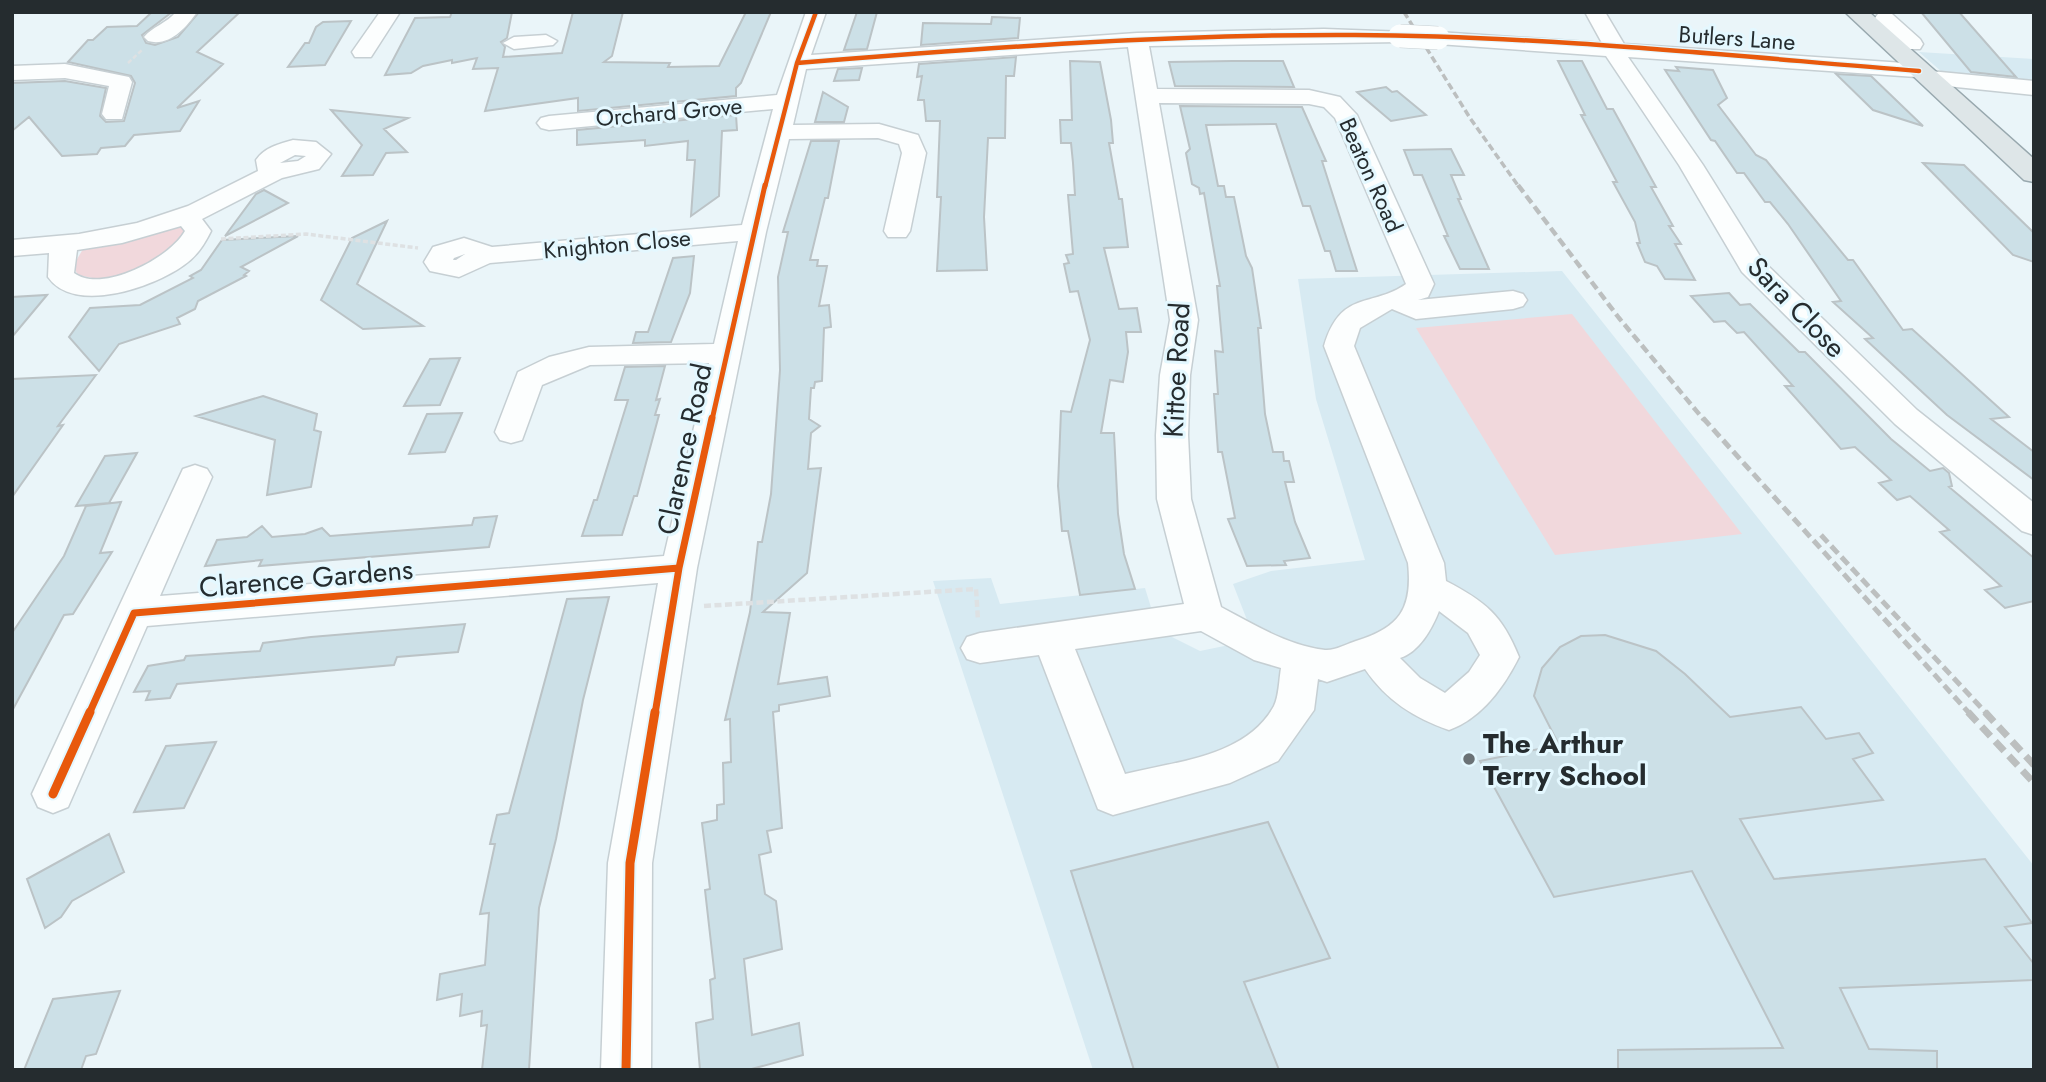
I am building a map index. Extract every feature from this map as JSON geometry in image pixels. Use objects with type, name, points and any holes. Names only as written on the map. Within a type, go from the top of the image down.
[{"type":"main road","points":[[1870,15],[1923,74],[2034,173]]},
{"type":"street","points":[[155,37],[173,28],[187,12]]},
{"type":"street","points":[[364,52],[390,12]]},
{"type":"street","name":"Clarence Road","points":[[626,1070],[630,863],[679,568],[753,232],[797,62],[816,12]]},
{"type":"street","name":"Sara Close","points":[[1595,12],[1613,48],[1752,266],[1906,417],[2034,522]]},
{"type":"street","points":[[1870,15],[1912,44]]},
{"type":"street","name":"Butlers Lane","points":[[797,62],[1053,32],[1137,39],[1400,36],[1613,48],[1923,74],[2034,88]]},
{"type":"street","name":"Kittoe Road","points":[[1137,39],[1184,320],[1174,399],[1174,499],[1205,616]]},
{"type":"street","points":[[12,73],[65,71],[121,82],[114,114]]},
{"type":"street","name":"Beaton Road","points":[[1146,96],[1299,96],[1321,99],[1340,108],[1420,284],[1418,291],[1395,299]]},
{"type":"street","name":"Orchard Grove","points":[[549,122],[784,116],[879,131],[910,140],[914,153],[908,220]]},
{"type":"street","points":[[12,248],[65,245],[122,235],[192,228],[275,171]]},
{"type":"street","points":[[65,245],[60,264],[62,277],[82,286],[104,286],[151,274],[174,262],[188,252],[192,228]]},
{"type":"street","name":"Knighton Close","points":[[443,253],[464,246],[474,246],[481,250],[482,256],[753,232]]},
{"type":"street","points":[[980,648],[1205,616],[1266,649],[1327,666],[1396,645],[1416,621],[1429,589],[1426,563],[1339,346],[1341,332],[1350,317],[1395,299],[1416,310],[1513,300]]},
{"type":"street","points":[[511,432],[529,379],[568,361],[589,356],[726,353]]},
{"type":"street","name":"Clarence Gardens","points":[[53,794],[195,477]]},
{"type":"street","name":"Clarence Gardens","points":[[134,613],[679,568]]},
{"type":"street","points":[[1374,651],[1394,681],[1413,697],[1449,713],[1483,683],[1500,657],[1492,634],[1477,615],[1429,589]]},
{"type":"street","points":[[1052,638],[1113,796],[1230,765],[1264,749],[1294,710],[1302,659]]},
{"type":"path","points":[[104,77],[117,64],[129,62],[155,37]]},
{"type":"path","points":[[192,228],[306,234],[443,253]]},
{"type":"path","points":[[672,609],[976,589],[980,648]]},
{"type":"shaded area","points":[[1919,52],[2034,59],[2034,81],[1942,72]]},
{"type":"shaded area","points":[[186,224],[191,242],[165,264],[102,280],[78,275],[73,266],[83,249]]},
{"type":"shaded area","name":"The Arthur Terry School","points":[[1562,271],[2034,866],[2034,1070],[1093,1070],[933,581],[991,578],[1000,604],[1145,588],[1158,630],[1200,651],[1229,645],[1242,632],[1247,620],[1233,584],[1271,571],[1365,560],[1316,399],[1298,279]]},
{"type":"shaded area","points":[[1572,314],[1742,534],[1555,555],[1416,328]]},
{"type":"building","points":[[152,12],[172,12],[142,35],[146,43],[155,45],[178,37],[199,12],[240,12],[197,52],[223,64],[177,108],[199,101],[180,131],[134,135],[125,146],[101,148],[97,154],[62,156],[29,117],[12,131],[12,83],[65,81],[106,88],[100,116],[106,122],[124,121],[135,83],[131,76],[68,62],[88,40],[93,40],[107,27],[137,26]]},
{"type":"building","points":[[452,12],[512,12],[507,38],[501,42],[505,47],[503,57],[562,53],[573,12],[623,12],[612,56],[604,62],[670,63],[668,67],[719,66],[746,12],[771,12],[741,83],[736,88],[736,96],[578,111],[578,98],[485,111],[498,68],[473,69],[477,58],[423,66],[411,73],[385,75],[415,18],[450,17]]},
{"type":"building","points":[[857,12],[877,12],[867,49],[844,50]]},
{"type":"building","points":[[1921,12],[1959,12],[2016,77],[1971,72]]},
{"type":"building","points":[[992,17],[1020,18],[1018,38],[921,45],[923,23],[991,24]]},
{"type":"building","points":[[351,21],[325,65],[288,67],[305,43],[309,43],[316,27],[323,22]]},
{"type":"building","points":[[1016,57],[1014,76],[1006,76],[1005,138],[988,138],[984,217],[987,270],[937,271],[941,197],[937,197],[940,121],[926,121],[924,100],[918,100],[922,76],[917,77],[919,64]]},
{"type":"building","points":[[1070,61],[1100,62],[1111,120],[1113,143],[1109,143],[1119,199],[1122,199],[1128,247],[1104,248],[1119,309],[1137,308],[1141,332],[1126,332],[1128,352],[1123,382],[1110,380],[1101,433],[1114,433],[1118,514],[1124,554],[1135,589],[1080,595],[1068,531],[1062,531],[1058,486],[1061,411],[1071,412],[1090,340],[1078,291],[1070,292],[1064,264],[1069,263],[1066,255],[1073,254],[1068,195],[1075,195],[1071,143],[1061,143],[1060,120],[1072,120]]},
{"type":"building","points":[[1283,61],[1294,87],[1175,86],[1169,62]]},
{"type":"building","points":[[1558,61],[1582,61],[1607,109],[1613,109],[1656,187],[1651,187],[1673,226],[1669,226],[1681,244],[1675,244],[1695,280],[1665,279],[1657,266],[1645,262],[1637,243],[1640,243],[1635,222],[1613,182],[1617,182],[1581,115],[1585,115]]},
{"type":"building","points":[[1676,67],[1713,70],[1727,98],[1718,105],[1756,155],[1766,160],[1848,260],[1853,260],[1903,330],[1912,329],[2009,417],[1991,419],[2034,452],[2034,480],[1947,415],[1865,339],[1873,338],[1833,302],[1841,301],[1788,224],[1770,202],[1765,202],[1744,173],[1737,173],[1715,141],[1711,140],[1665,70],[1679,71]]},
{"type":"building","points":[[862,68],[859,80],[834,81],[838,69]]},
{"type":"building","points":[[1836,74],[1871,76],[1923,126],[1873,110]]},
{"type":"building","points":[[1386,87],[1392,92],[1397,91],[1426,115],[1391,121],[1357,92]]},
{"type":"building","points":[[823,92],[848,107],[844,122],[815,122]]},
{"type":"building","points":[[1180,106],[1302,107],[1326,161],[1322,161],[1357,271],[1336,271],[1330,251],[1325,251],[1310,206],[1303,206],[1276,124],[1206,125],[1218,186],[1224,186],[1226,197],[1234,197],[1246,256],[1252,268],[1261,328],[1258,328],[1265,414],[1273,452],[1283,452],[1284,461],[1289,461],[1294,482],[1285,482],[1295,522],[1310,558],[1284,561],[1286,565],[1247,566],[1228,519],[1235,518],[1222,452],[1218,452],[1214,394],[1218,394],[1215,351],[1223,352],[1217,286],[1220,286],[1204,193],[1200,194],[1199,188],[1192,184],[1186,153],[1190,149]]},
{"type":"building","points":[[331,110],[408,118],[384,129],[407,152],[386,153],[373,175],[342,176],[362,145]]},
{"type":"building","points":[[736,115],[737,130],[722,131],[719,196],[691,216],[695,160],[687,160],[688,141],[645,146],[645,140],[577,145],[577,130]]},
{"type":"building","points":[[811,141],[839,141],[828,198],[825,198],[810,260],[818,260],[817,266],[827,266],[819,306],[829,305],[831,327],[824,328],[822,381],[815,382],[814,388],[811,388],[809,419],[820,426],[811,433],[808,469],[821,468],[807,573],[763,612],[790,613],[778,684],[827,677],[830,696],[779,705],[779,711],[773,712],[782,828],[767,831],[771,852],[759,855],[765,894],[776,901],[782,949],[744,959],[752,1035],[799,1023],[803,1055],[748,1070],[700,1070],[696,1023],[713,1019],[710,980],[715,978],[705,890],[710,889],[702,823],[717,820],[717,805],[724,804],[723,763],[731,762],[730,719],[725,720],[750,612],[758,542],[762,542],[771,494],[780,370],[778,277],[788,232],[783,232]]},
{"type":"building","points":[[1451,149],[1464,175],[1451,175],[1461,199],[1458,199],[1489,269],[1460,269],[1444,236],[1448,236],[1422,175],[1414,175],[1404,150]]},
{"type":"building","points":[[1923,163],[1964,165],[2034,233],[2034,262],[2013,255]]},
{"type":"building","points":[[264,190],[288,203],[225,236],[256,194]]},
{"type":"building","points":[[387,221],[357,284],[423,326],[363,329],[321,300],[352,238]]},
{"type":"building","points":[[298,236],[241,267],[249,271],[244,275],[246,276],[198,301],[195,309],[177,318],[180,324],[119,344],[99,371],[69,337],[90,308],[140,305],[193,278],[190,276],[201,270],[222,240]]},
{"type":"building","points":[[694,256],[690,293],[671,342],[633,343],[636,332],[648,332],[673,258]]},
{"type":"building","points":[[1729,293],[1740,305],[1750,304],[1799,352],[1805,352],[1891,439],[1930,471],[1943,468],[1949,473],[1952,486],[1949,487],[2034,558],[2034,601],[2005,608],[1985,590],[2001,586],[1940,532],[1949,530],[1910,496],[1897,500],[1879,483],[1891,480],[1855,447],[1841,449],[1785,386],[1793,386],[1744,332],[1737,333],[1725,321],[1714,322],[1691,296]]},
{"type":"building","points":[[47,295],[12,337],[12,297]]},
{"type":"building","points":[[460,358],[440,405],[404,406],[430,359]]},
{"type":"building","points":[[665,366],[656,400],[660,399],[655,415],[659,415],[637,496],[634,496],[622,535],[582,536],[594,500],[597,500],[628,400],[615,400],[625,367]]},
{"type":"building","points":[[96,375],[58,426],[63,425],[12,497],[12,379]]},
{"type":"building","points":[[263,396],[317,414],[314,430],[321,432],[311,487],[267,495],[275,440],[196,416]]},
{"type":"building","points":[[462,413],[445,452],[409,454],[427,414]]},
{"type":"building","points":[[137,453],[109,503],[76,506],[105,456]]},
{"type":"building","points":[[121,502],[100,553],[112,552],[73,614],[64,615],[12,711],[12,633],[64,556],[86,506]]},
{"type":"building","points":[[497,516],[489,547],[259,566],[262,560],[205,566],[217,540],[247,537],[262,526],[272,537],[305,534],[322,528],[330,536],[472,525],[474,518]]},
{"type":"building","points":[[609,597],[583,700],[556,839],[539,908],[529,1070],[482,1070],[487,1025],[481,1026],[482,1011],[460,1016],[462,994],[437,1000],[440,974],[485,965],[489,913],[480,914],[495,844],[490,844],[497,815],[509,813],[567,599]]},
{"type":"building","points":[[465,624],[458,652],[397,657],[394,665],[177,684],[170,698],[146,700],[150,691],[134,692],[148,666],[184,660],[186,656],[260,651],[263,643],[311,637]]},
{"type":"building","points":[[1605,635],[1656,651],[1685,674],[1730,717],[1801,707],[1826,739],[1859,733],[1873,753],[1853,759],[1883,800],[1740,819],[1774,879],[1985,859],[2032,923],[2005,927],[2034,964],[2034,980],[1840,988],[1869,1049],[1937,1051],[1937,1070],[1618,1070],[1618,1050],[1783,1048],[1692,871],[1554,897],[1480,761],[1559,745],[1534,696],[1542,668],[1560,647],[1581,636]]},
{"type":"building","points":[[216,742],[184,808],[134,812],[166,746]]},
{"type":"building","points":[[1268,822],[1330,958],[1244,982],[1279,1070],[1134,1070],[1071,871]]},
{"type":"building","points":[[109,834],[124,872],[72,901],[61,917],[45,928],[27,879]]},
{"type":"building","points":[[120,991],[96,1054],[86,1056],[81,1070],[24,1070],[53,999]]},
{"type":"railway","points":[[1404,12],[1470,118],[1519,187]]},
{"type":"railway","points":[[1518,185],[1619,318],[1704,420]]},
{"type":"railway","points":[[1703,418],[1970,714]]},
{"type":"railway","points":[[1821,535],[1987,714]]},
{"type":"railway","points":[[1968,712],[2034,783]]},
{"type":"railway","points":[[1985,712],[2034,765]]},
{"type":"cycle path","points":[[626,1070],[630,863],[679,568],[753,232],[797,63],[816,12]]},
{"type":"cycle path","points":[[797,63],[1146,39],[1356,35],[1567,43],[1919,71]]},
{"type":"cycle path","points":[[53,794],[134,613],[679,568]]},
{"type":"place","name":"The Arthur Terry School","points":[[1469,759]]}]
